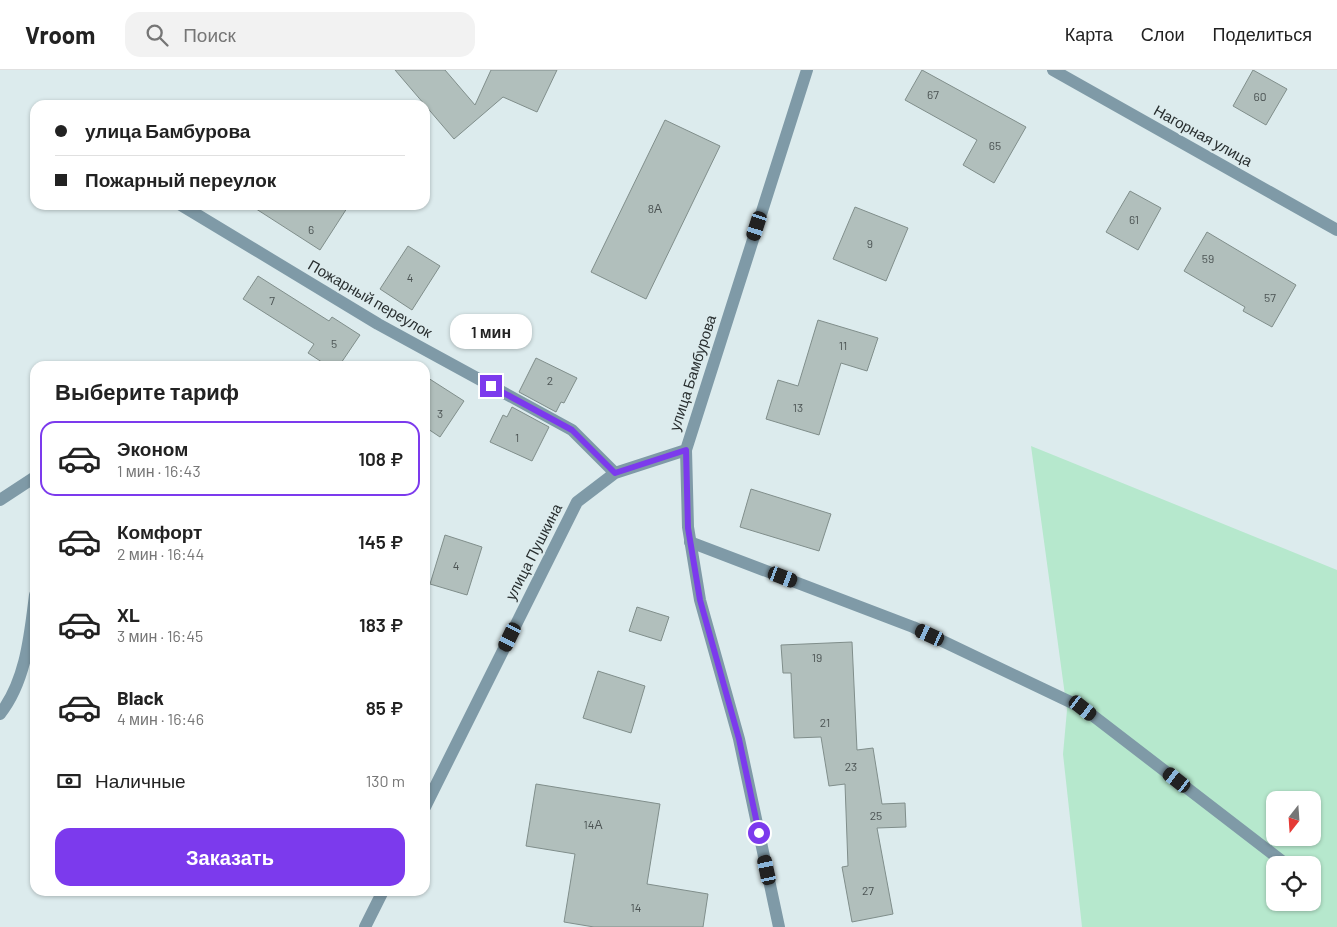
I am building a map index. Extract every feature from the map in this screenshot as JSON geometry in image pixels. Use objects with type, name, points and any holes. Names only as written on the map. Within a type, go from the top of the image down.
[{"type":"street","name":"улица Бамбурова","points":[[779,927],[739,739],[700,600],[690,542],[686,450],[807,70]]},
{"type":"street","name":"Нагорная улица","points":[[1053,70],[1337,230]]},
{"type":"street","name":"Пожарный переулок","points":[[189,210],[378,324],[572,430],[615,473]]},
{"type":"street","name":"улица Пушкина","points":[[430,797],[577,502],[615,473],[686,450]]},
{"type":"street","points":[[0,500],[30,480]]},
{"type":"street","points":[[690,542],[913,627],[1083,708],[1275,856]]},
{"type":"street","points":[[0,714],[7,704],[29,649],[30,640]]},
{"type":"street","points":[[365,927],[380,896]]},
{"type":"green space","points":[[1031,446],[1337,570],[1337,927],[1082,927],[1063,754],[1067,710]]},
{"type":"building","points":[[395,70],[445,70],[475,105],[491,70],[557,70],[537,112],[503,97],[454,139],[430,111],[430,100],[421,100]]},
{"type":"building","points":[[922,70],[1026,127],[994,183],[963,165],[977,140],[905,100]]},
{"type":"building","points":[[1253,70],[1287,89],[1266,125],[1233,106]]},
{"type":"building","points":[[665,120],[720,146],[646,299],[591,272]]},
{"type":"building","points":[[1130,191],[1161,208],[1138,250],[1106,232]]},
{"type":"building","points":[[855,207],[908,228],[886,281],[833,259]]},
{"type":"building","points":[[258,210],[346,210],[320,250]]},
{"type":"building","points":[[1207,232],[1296,285],[1272,327],[1243,311],[1245,307],[1184,271]]},
{"type":"building","points":[[408,246],[440,266],[412,310],[380,289]]},
{"type":"building","points":[[258,276],[329,321],[332,317],[360,335],[342,361],[320,361],[308,353],[314,344],[243,299]]},
{"type":"building","points":[[818,320],[878,338],[867,371],[841,363],[819,435],[766,419],[778,380],[798,386]]},
{"type":"building","points":[[536,358],[577,378],[564,403],[561,402],[556,412],[519,392]]},
{"type":"building","points":[[430,379],[464,401],[440,437],[430,430]]},
{"type":"building","points":[[512,407],[549,427],[532,461],[490,442],[503,415],[507,417]]},
{"type":"building","points":[[751,489],[831,514],[819,551],[740,527]]},
{"type":"building","points":[[445,535],[482,547],[467,595],[430,584]]},
{"type":"building","points":[[637,607],[669,617],[661,641],[629,631]]},
{"type":"building","points":[[852,642],[857,750],[873,748],[882,804],[905,803],[906,827],[877,828],[893,914],[852,922],[842,867],[848,866],[845,784],[829,786],[821,737],[794,738],[791,673],[783,673],[781,645]]},
{"type":"building","points":[[598,671],[645,686],[631,733],[583,718]]},
{"type":"building","points":[[536,784],[660,804],[647,884],[708,894],[703,927],[594,927],[564,922],[575,854],[526,846]]},
{"type":"route","points":[[491,386],[572,430],[615,473],[686,450],[688,528],[700,600],[739,739],[759,833]]}]
